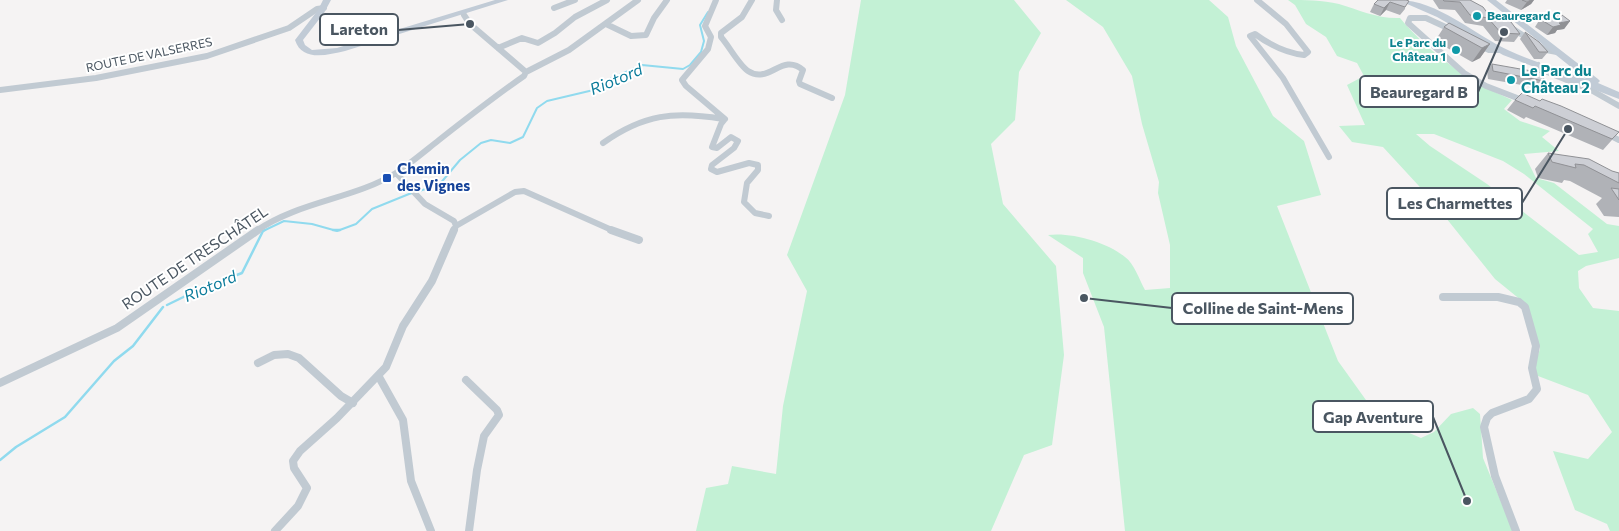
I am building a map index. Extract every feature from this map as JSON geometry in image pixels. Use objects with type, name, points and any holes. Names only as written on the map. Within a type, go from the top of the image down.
[{"type":"street","points":[[461,14],[506,0]]},
{"type":"street","points":[[325,4],[300,40],[302,47],[310,52],[331,51],[506,0]]},
{"type":"street","points":[[554,8],[575,0]]},
{"type":"street","points":[[498,48],[522,38],[538,43],[555,33],[575,17],[607,0]]},
{"type":"street","name":"ROUTE DE TRESCHÂTEL","points":[[0,383],[33,365],[91,342],[117,328],[271,220],[305,206],[357,190],[396,173],[492,98],[524,76],[526,72],[542,66],[606,24],[638,0]]},
{"type":"street","points":[[606,24],[635,38],[640,38],[646,35],[654,18],[667,0]]},
{"type":"street","points":[[716,0],[705,26],[711,38],[710,44],[704,55],[684,75],[682,80],[686,86],[725,119]]},
{"type":"street","points":[[752,0],[742,17],[721,33],[720,37],[730,47],[738,61],[746,70],[758,75],[765,74],[784,64],[796,65],[803,70],[800,84],[832,98]]},
{"type":"street","points":[[777,0],[776,10],[782,20]]},
{"type":"street","points":[[1258,0],[1286,24],[1308,52],[1304,56],[1299,55],[1274,47],[1255,34],[1250,36],[1283,78],[1329,157]]},
{"type":"street","points":[[1402,0],[1444,18],[1499,50],[1596,85],[1619,96]]},
{"type":"street","points":[[1491,0],[1594,80],[1596,85]]},
{"type":"street","name":"ROUTE DE VALSERRES","points":[[0,90],[96,78],[207,56],[289,28],[325,4]]},
{"type":"street","points":[[461,14],[526,72]]},
{"type":"street","points":[[1499,50],[1486,49],[1431,20],[1413,17],[1408,20],[1411,26],[1464,73],[1499,92],[1535,104]]},
{"type":"street","points":[[1503,23],[1546,50],[1557,52]]},
{"type":"street","points":[[1538,65],[1540,69],[1591,90],[1619,106]]},
{"type":"street","points":[[603,143],[630,124],[662,114],[689,114],[725,119]]},
{"type":"street","points":[[725,119],[721,124],[712,147],[715,149],[720,148],[731,137],[738,141],[734,148],[712,165],[710,169],[717,172],[749,163],[758,166],[758,170],[747,183],[744,202],[755,213],[769,216]]},
{"type":"street","points":[[1600,130],[1619,140]]},
{"type":"street","points":[[275,531],[298,506],[307,488],[294,468],[293,461],[300,451],[379,377],[386,367],[403,326],[432,281],[455,234],[456,226],[454,221],[425,204],[396,173]]},
{"type":"street","points":[[456,226],[515,192],[524,191],[620,234],[639,240]]},
{"type":"street","points":[[1443,297],[1513,299],[1526,308],[1528,314],[1537,348],[1531,366],[1537,386],[1536,391],[1522,402],[1493,410],[1484,426],[1495,476],[1516,531]]},
{"type":"street","points":[[258,363],[273,354],[296,355],[304,360],[346,400],[353,403]]},
{"type":"street","points":[[379,377],[401,412],[404,423],[407,466],[413,490],[431,531]]},
{"type":"street","points":[[466,380],[497,410],[498,415],[484,436],[477,470],[470,531]]},
{"type":"green space","points":[[861,0],[1014,0],[1041,33],[1019,72],[1015,120],[991,144],[1003,204],[1056,266],[1064,355],[1052,445],[1024,455],[991,531],[696,531],[706,488],[728,484],[732,466],[776,474],[783,406],[807,291],[787,255],[845,95]]},
{"type":"green space","points":[[1066,0],[1209,0],[1228,17],[1236,46],[1273,116],[1304,141],[1321,195],[1277,206],[1338,361],[1381,421],[1421,438],[1434,432],[1451,414],[1473,408],[1480,414],[1483,458],[1513,531],[1125,531],[1104,327],[1083,273],[1083,258],[1048,235],[1057,234],[1078,237],[1109,247],[1131,263],[1145,290],[1170,288],[1170,245],[1158,193],[1159,182],[1142,124],[1132,76],[1103,27]]},
{"type":"green space","points":[[1288,0],[1314,0],[1333,3],[1376,16],[1400,18],[1437,55],[1481,84],[1512,100],[1504,109],[1520,121],[1550,131],[1542,137],[1559,151],[1524,154],[1536,178],[1554,183],[1607,224],[1619,226],[1619,258],[1586,266],[1578,271],[1579,288],[1593,308],[1619,311],[1619,531],[1610,531],[1607,524],[1575,510],[1553,451],[1588,459],[1612,432],[1588,395],[1538,376],[1533,370],[1540,349],[1528,306],[1495,279],[1430,198],[1383,147],[1352,142],[1339,126],[1365,125],[1347,85],[1364,76],[1357,63],[1337,56],[1326,37],[1306,24],[1295,5]],"holes":[[[1416,134],[1434,134],[1503,161],[1524,174],[1593,229],[1588,234],[1598,252],[1579,255],[1487,184],[1430,146]]]},
{"type":"building","points":[[1378,0],[1409,1],[1405,7],[1390,2],[1384,8],[1374,4]]},
{"type":"building","points":[[1443,0],[1470,0],[1483,7],[1489,15],[1499,15],[1511,22],[1520,34],[1501,33],[1488,18],[1470,15],[1460,2]]},
{"type":"building","points":[[1562,15],[1570,21],[1559,23],[1561,25],[1553,27],[1540,19]]},
{"type":"building","points":[[1449,23],[1490,44],[1482,48],[1444,27]]},
{"type":"building","points":[[1525,32],[1539,42],[1548,52],[1539,52]]},
{"type":"building","points":[[1492,64],[1543,73],[1544,81],[1493,71]]},
{"type":"building","points":[[1522,93],[1540,101],[1542,99],[1561,106],[1619,132],[1612,139],[1535,106],[1533,108],[1515,100]]},
{"type":"building","points":[[1548,153],[1589,159],[1619,173],[1619,183],[1584,165],[1575,164],[1576,168],[1552,162]]},
{"type":"building","points":[[1611,188],[1619,189],[1619,200]]},
{"type":"waterway","name":"Riotord","points":[[340,230],[356,224],[372,209],[409,194],[439,185],[460,160],[481,143],[491,140],[510,143],[523,137],[537,108],[547,101],[602,88],[610,79],[642,65],[683,69],[690,65],[701,52],[704,41],[700,25],[708,12]]},
{"type":"waterway","name":"Riotord","points":[[263,231],[284,221],[312,224],[333,230]]},
{"type":"waterway","name":"Riotord","points":[[333,230],[340,230]]},
{"type":"waterway","name":"Riotord","points":[[333,230],[340,230]]},
{"type":"waterway","name":"Riotord","points":[[167,305],[200,289],[242,273],[263,231]]},
{"type":"waterway","name":"Riotord","points":[[0,460],[16,447],[65,417],[114,361],[133,346],[163,307]]},
{"type":"place","name":"Beauregard C","points":[[1477,16]]},
{"type":"place","name":"Lareton","points":[[470,24]]},
{"type":"place","name":"Beauregard B","points":[[1504,32]]},
{"type":"place","name":"Le Parc du Château 1","points":[[1456,50]]},
{"type":"place","name":"Le Parc du Château 2","points":[[1511,80]]},
{"type":"place","name":"Les Charmettes","points":[[1568,129]]},
{"type":"place","name":"Chemin des Vignes","points":[[387,178]]},
{"type":"place","name":"Colline de Saint-Mens","points":[[1084,298]]},
{"type":"place","name":"Gap Aventure","points":[[1467,501]]}]
